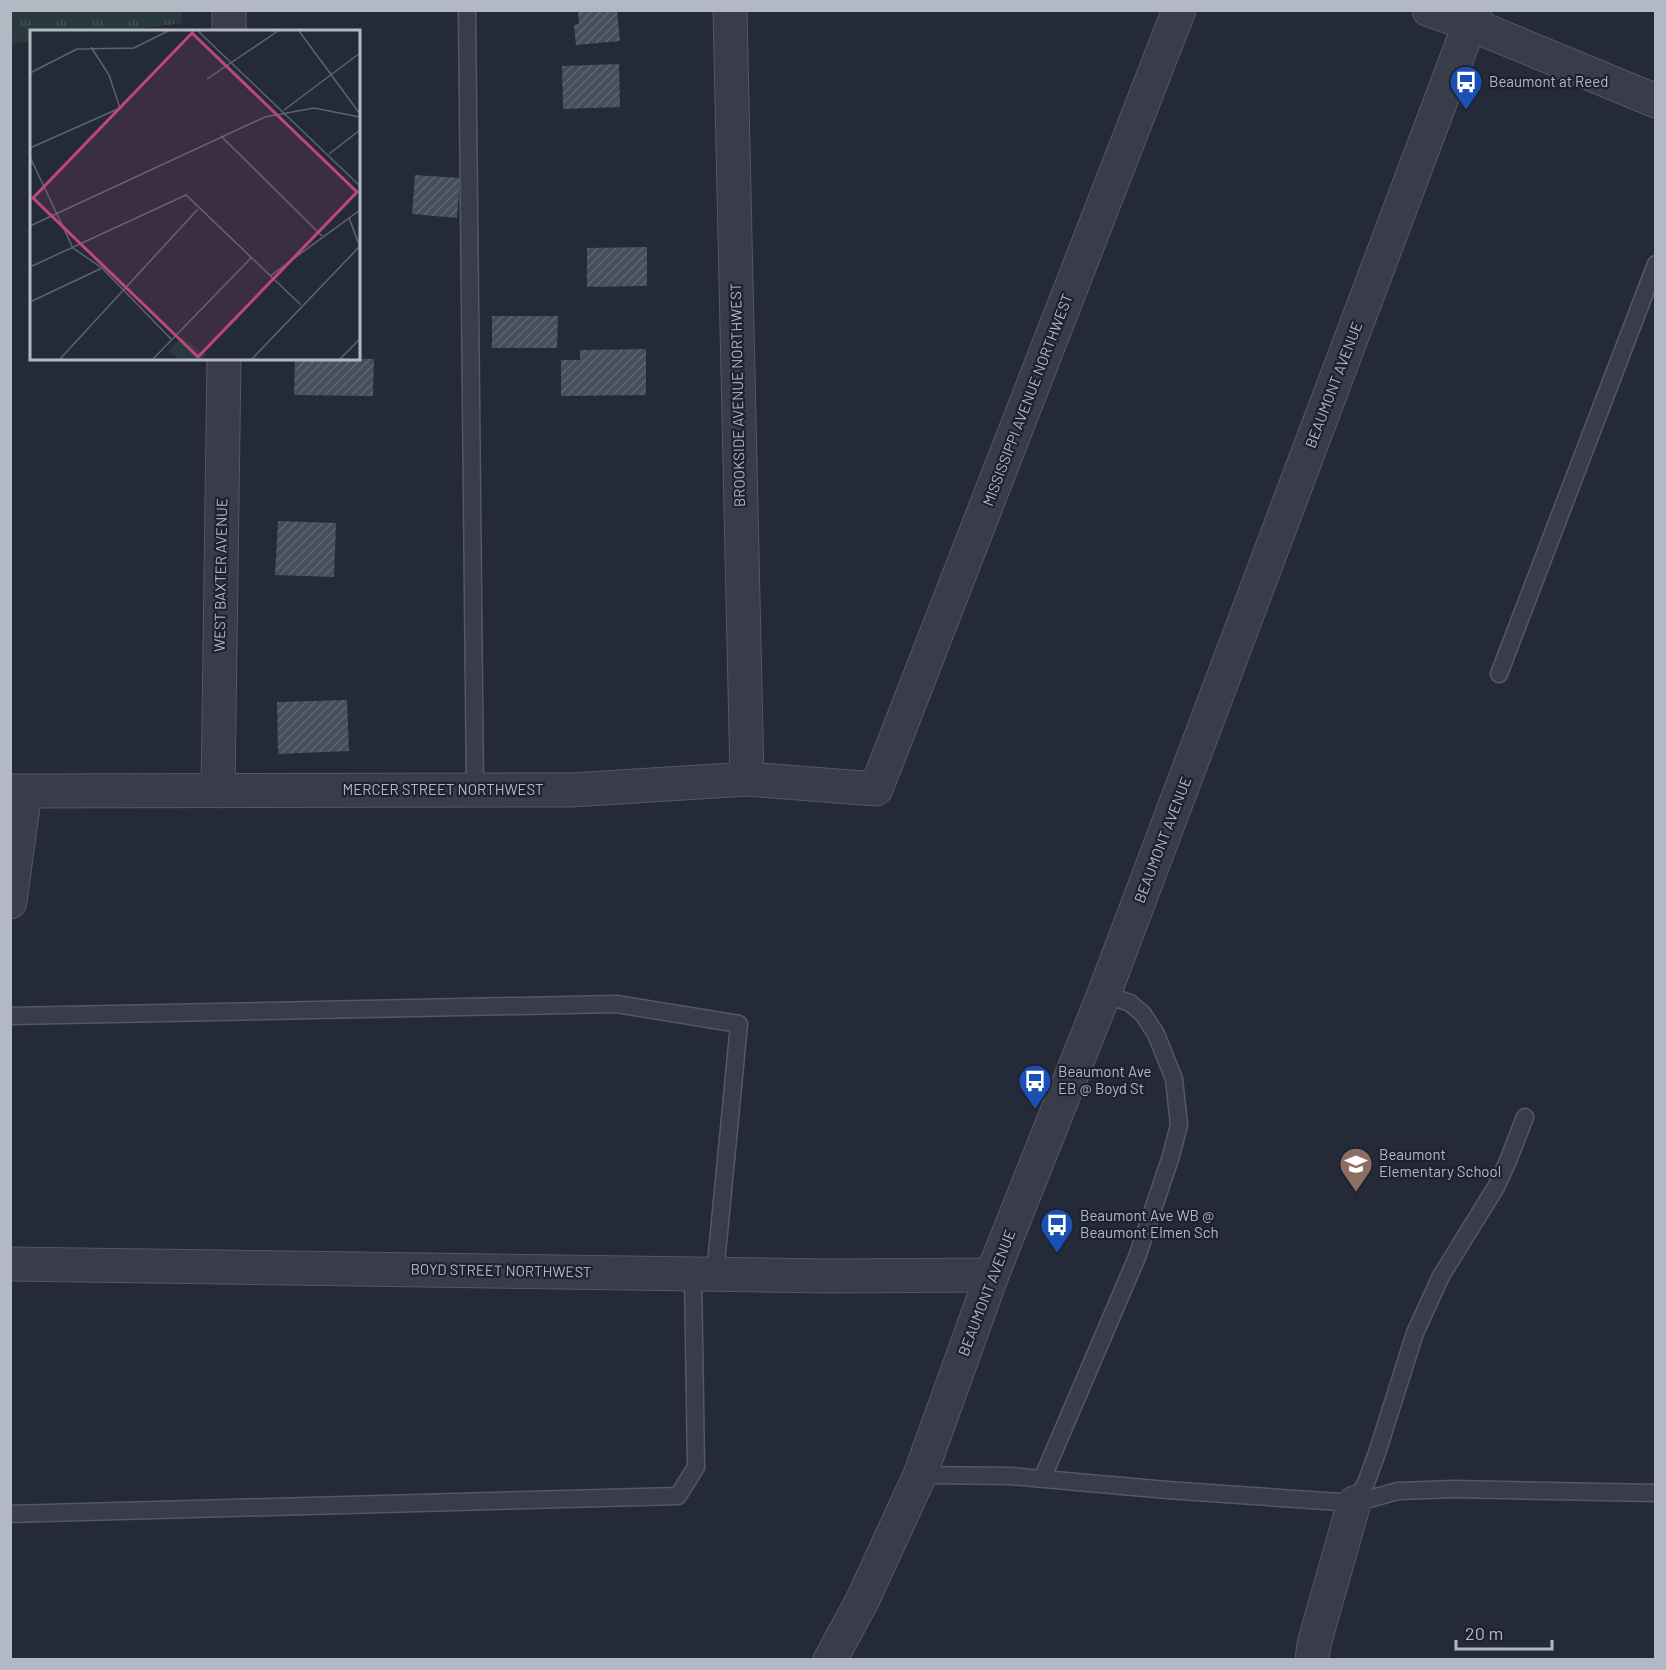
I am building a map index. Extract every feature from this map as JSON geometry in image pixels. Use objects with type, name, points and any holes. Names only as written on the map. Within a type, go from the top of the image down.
[{"type":"street","points":[[229,10],[229,30]]},
{"type":"street","name":"BROOKSIDE AVENUE NORTHWEST","points":[[730,10],[747,779]]},
{"type":"street","name":"MISSISSIPPI AVENUE NORTHWEST","points":[[876,789],[1179,10]]},
{"type":"street","points":[[1430,10],[1473,17],[1656,101]]},
{"type":"street","name":"BEAUMONT AVENUE","points":[[830,1659],[862,1601],[920,1475],[992,1275],[1104,994],[1473,17]]},
{"type":"street","name":"WEST BAXTER AVENUE","points":[[218,791],[224,360]]},
{"type":"street","name":"MERCER STREET NORTHWEST","points":[[18,791],[571,790],[747,779],[876,789]]},
{"type":"street","points":[[10,902],[18,791]]},
{"type":"street","name":"BOYD STREET NORTHWEST","points":[[10,1264],[704,1274],[992,1275]]},
{"type":"street","points":[[1312,1659],[1314,1644],[1354,1503]]},
{"type":"lane","points":[[466,10],[475,790]]},
{"type":"lane","points":[[1499,674],[1656,264]]},
{"type":"lane","points":[[1042,1479],[1137,1257],[1179,1125],[1174,1079],[1156,1034],[1143,1014],[1130,1003],[1104,994]]},
{"type":"lane","points":[[10,1016],[616,1004],[739,1024],[704,1274],[696,1467],[678,1496],[10,1514]]},
{"type":"lane","points":[[1354,1503],[1366,1483],[1377,1453],[1415,1333],[1441,1276],[1496,1187],[1525,1118]]},
{"type":"lane","points":[[920,1475],[1011,1476],[1354,1503],[1398,1491],[1454,1489],[1656,1493]]},
{"type":"green space","points":[[10,11],[182,11],[182,23],[127,30],[30,30],[30,41],[11,44]]},
{"type":"building","points":[[578,10],[617,10],[620,41],[576,45],[574,25],[579,24]]},
{"type":"building","points":[[619,64],[620,107],[563,109],[562,66]]},
{"type":"building","points":[[415,175],[460,178],[457,218],[412,214]]},
{"type":"building","points":[[647,247],[647,286],[587,287],[587,248]]},
{"type":"building","points":[[492,316],[558,316],[557,348],[492,348]]},
{"type":"building","points":[[646,349],[646,395],[561,396],[561,360],[580,360],[580,350]]},
{"type":"building","points":[[374,359],[373,396],[294,395],[295,360]]},
{"type":"building","points":[[278,521],[336,523],[334,577],[275,575]]},
{"type":"building","points":[[347,700],[349,751],[278,754],[277,702]]},
{"type":"place","name":"Beaumont at Reed","points":[[1466,111]]},
{"type":"place","name":"Beaumont Ave EB @ Boyd St","points":[[1035,1110]]},
{"type":"place","name":"Beaumont Elementary School","points":[[1356,1193]]},
{"type":"place","name":"Beaumont Ave WB @ Beaumont Elmen Sch","points":[[1057,1254]]}]
